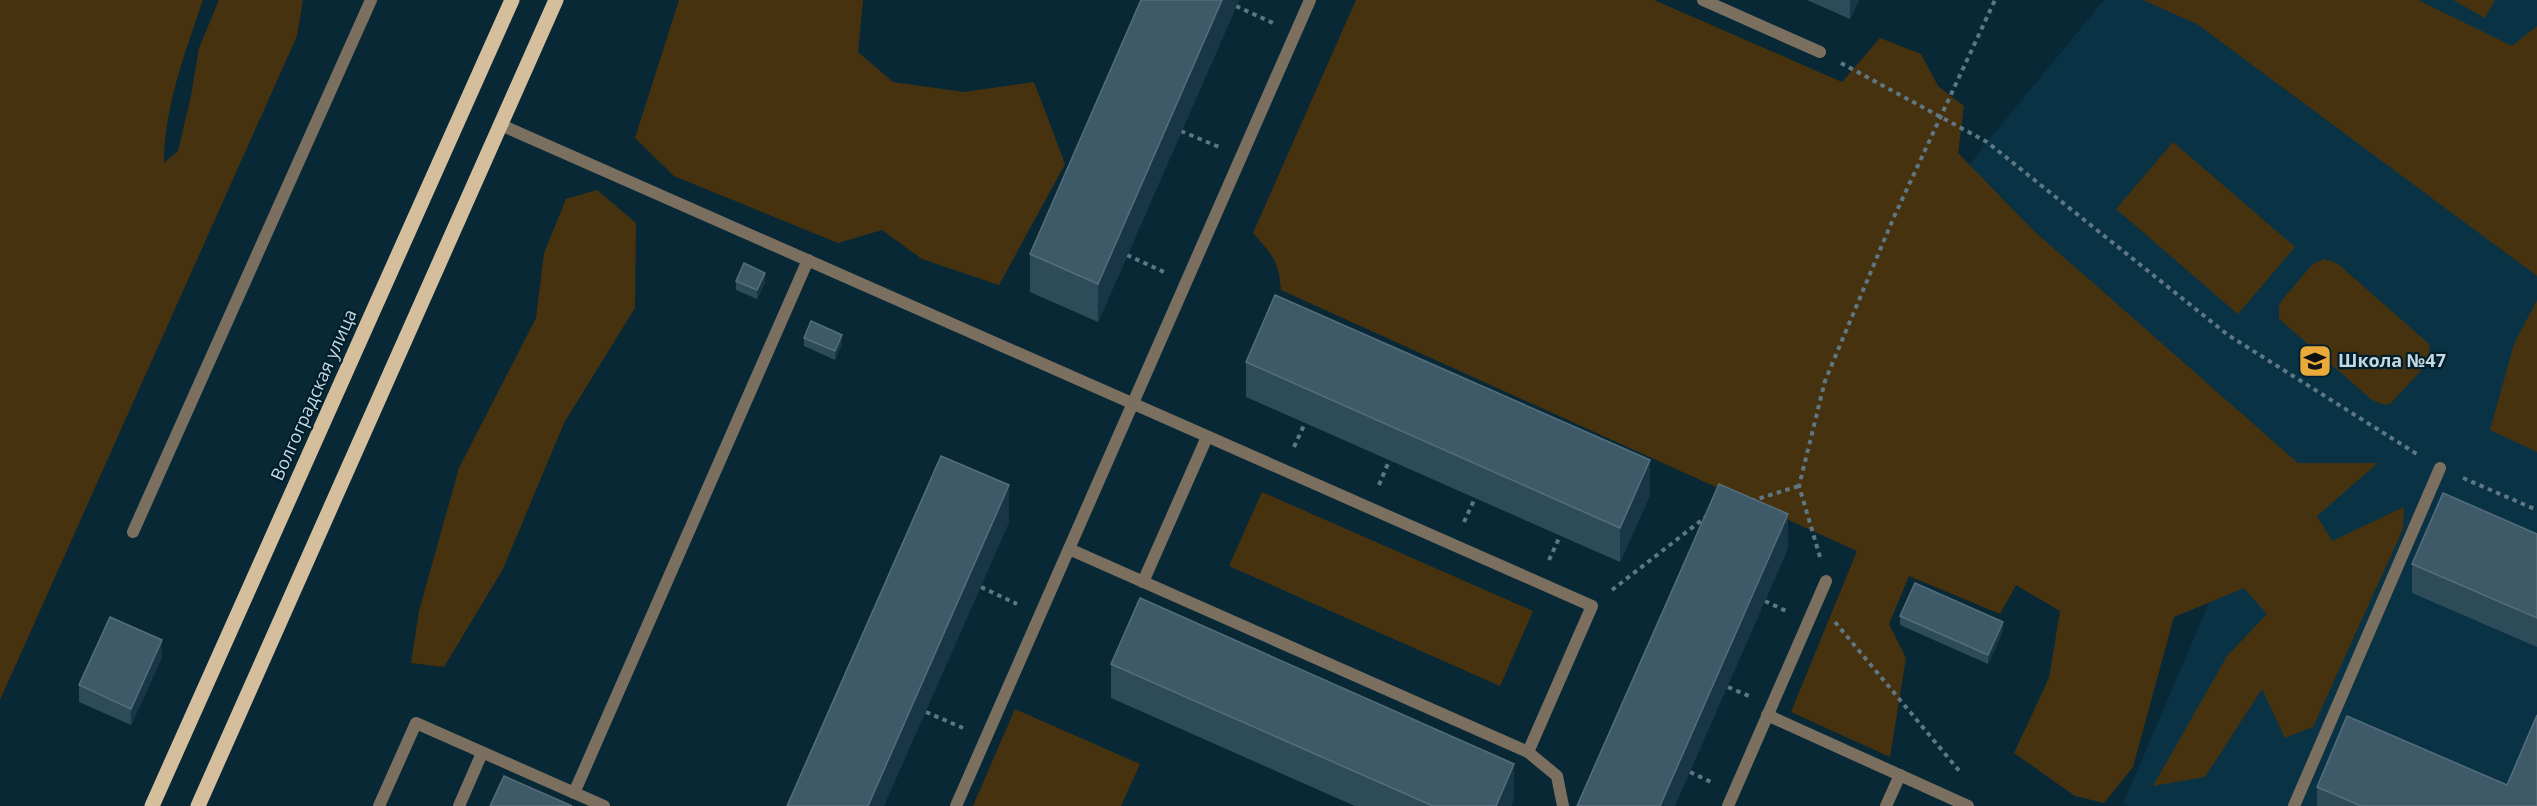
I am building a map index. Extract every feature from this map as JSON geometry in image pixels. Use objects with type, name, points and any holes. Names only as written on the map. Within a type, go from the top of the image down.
[{"type":"main road","name":"Волгоградская улица","points":[[152,806],[512,0]]},
{"type":"main road","points":[[198,806],[556,0]]},
{"type":"lane","points":[[133,532],[371,0]]},
{"type":"lane","points":[[956,806],[1310,0]]},
{"type":"lane","points":[[1703,0],[1820,52]]},
{"type":"lane","points":[[501,124],[1592,606],[1528,752]]},
{"type":"lane","points":[[574,793],[808,260]]},
{"type":"lane","points":[[1143,582],[1207,436]]},
{"type":"lane","points":[[2294,806],[2440,468]]},
{"type":"lane","points":[[1069,549],[1528,752],[1557,776],[1563,806]]},
{"type":"lane","points":[[1728,806],[1826,581]]},
{"type":"lane","points":[[1767,715],[1968,806]]},
{"type":"lane","points":[[379,806],[416,723],[604,806]]},
{"type":"lane","points":[[459,806],[482,753]]},
{"type":"lane","points":[[1886,806],[1900,775]]},
{"type":"path","points":[[1826,581],[1799,486],[1825,381],[1893,219],[1995,0]]},
{"type":"path","points":[[1236,6],[1257,16]]},
{"type":"path","points":[[1820,52],[1987,142],[2228,335],[2440,468],[2537,510]]},
{"type":"path","points":[[1181,131],[1202,140]]},
{"type":"path","points":[[1127,255],[1147,264]]},
{"type":"path","points":[[1746,503],[1799,486]]},
{"type":"path","points":[[1592,606],[1703,517],[1714,513]]},
{"type":"path","points":[[981,587],[1004,597]]},
{"type":"path","points":[[1817,601],[1966,779]]},
{"type":"path","points":[[926,712],[949,722]]},
{"type":"shaded area","points":[[0,0],[203,0],[172,101],[164,163],[178,151],[199,48],[219,0],[303,0],[297,36],[0,700]]},
{"type":"shaded area","points":[[679,0],[863,0],[858,52],[893,82],[964,92],[1034,82],[1065,164],[999,285],[922,259],[882,230],[838,243],[674,176],[635,138]]},
{"type":"shaded area","points":[[1356,0],[1654,0],[1842,82],[1880,38],[1921,54],[1938,86],[1964,106],[1958,153],[2034,231],[2298,463],[2378,463],[2317,516],[2332,541],[2404,507],[2403,529],[2313,727],[2285,738],[2262,689],[2205,777],[2153,786],[2227,656],[2267,614],[2244,588],[2174,617],[2133,767],[2104,803],[2075,796],[2014,753],[2049,678],[2060,611],[2016,585],[2000,614],[1909,576],[1889,624],[1906,658],[1890,757],[1791,712],[1857,551],[1281,290],[1273,258],[1253,233]]},
{"type":"shaded area","name":"Школа №47","points":[[2104,0],[2537,0],[2537,806],[2128,806],[2123,804],[2248,512],[1936,210],[1987,142]]},
{"type":"shaded area","points":[[2143,0],[2418,0],[2512,46],[2537,26],[2537,276],[2197,24]]},
{"type":"shaded area","points":[[2453,0],[2495,0],[2485,18]]},
{"type":"shaded area","points":[[2173,142],[2295,247],[2238,314],[2116,209]]},
{"type":"shaded area","points":[[597,190],[636,223],[635,308],[564,423],[503,569],[444,667],[411,663],[419,611],[459,468],[536,318],[544,253],[566,199]]},
{"type":"shaded area","points":[[2324,259],[2337,263],[2429,344],[2430,357],[2427,364],[2391,403],[2385,405],[2372,400],[2279,319],[2279,306],[2282,300],[2312,265]]},
{"type":"shaded area","points":[[2537,300],[2537,452],[2490,430],[2514,344]]},
{"type":"shaded area","points":[[1262,492],[1533,611],[1500,686],[1229,566]]},
{"type":"shaded area","points":[[1015,709],[1140,764],[1121,806],[973,806]]},
{"type":"building","points":[[1141,0],[1222,0],[1098,284],[1030,254]]},
{"type":"building","points":[[744,263],[765,273],[757,290],[736,281]]},
{"type":"building","points":[[1275,295],[1650,460],[1620,528],[1246,362]]},
{"type":"building","points":[[811,321],[842,335],[835,351],[804,338]]},
{"type":"building","points":[[941,456],[1009,485],[868,806],[787,806]]},
{"type":"building","points":[[1719,484],[1788,514],[1660,806],[1577,806]]},
{"type":"building","points":[[2443,493],[2537,534],[2537,618],[2412,564]]},
{"type":"building","points":[[1915,583],[2003,622],[1988,655],[1900,616]]},
{"type":"building","points":[[1140,598],[1514,764],[1496,806],[1433,806],[1111,664]]},
{"type":"building","points":[[110,617],[162,640],[131,709],[79,685]]},
{"type":"building","points":[[2537,715],[2537,806],[2361,806],[2317,787],[2347,716],[2507,785]]},
{"type":"building","points":[[504,776],[572,806],[490,806]]},
{"type":"place","name":"Школа №47","points":[[2315,361]]}]
